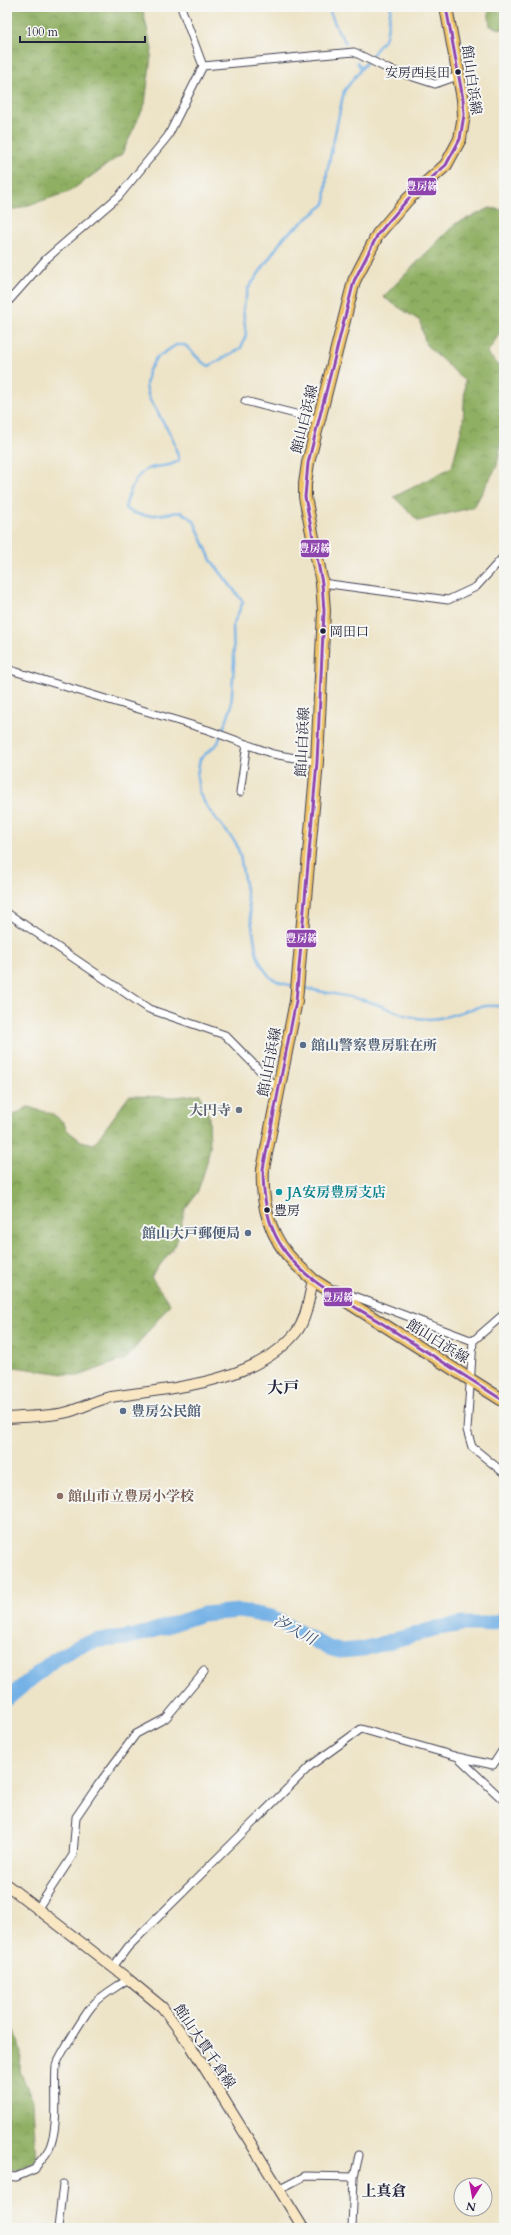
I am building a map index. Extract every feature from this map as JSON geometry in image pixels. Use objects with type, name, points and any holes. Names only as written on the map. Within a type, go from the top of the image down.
[{"type":"main road","name":"館山白浜線","points":[[446,7],[464,115],[460,139],[446,165],[386,222],[363,261],[354,281],[308,463],[305,497],[322,583],[323,632],[316,762],[296,1000],[263,1169],[264,1202],[268,1218],[284,1249],[294,1263],[313,1280],[504,1401]]},
{"type":"main road","points":[[7,1418],[67,1412],[109,1398],[163,1392],[240,1371],[265,1359],[298,1329],[304,1315],[313,1280]]},
{"type":"main road","name":"館山大貫千倉線","points":[[7,1885],[162,2007],[178,2026],[303,2228]]},
{"type":"street","points":[[7,303],[46,259],[124,190],[168,136],[203,66],[181,7]]},
{"type":"street","points":[[203,66],[354,52],[376,64],[434,84],[458,76]]},
{"type":"street","points":[[245,401],[319,420]]},
{"type":"street","points":[[322,583],[448,600],[476,588],[504,556]]},
{"type":"street","points":[[7,669],[227,736],[273,754],[316,762]]},
{"type":"street","points":[[240,792],[247,744]]},
{"type":"street","points":[[7,913],[150,1009],[225,1035],[279,1090]]},
{"type":"street","points":[[313,1280],[473,1341]]},
{"type":"street","points":[[504,1314],[473,1341],[467,1420],[472,1447],[504,1473]]},
{"type":"street","points":[[38,1908],[73,1855],[76,1817],[98,1785],[136,1734],[166,1718],[205,1671]]},
{"type":"street","points":[[113,1967],[128,1947],[310,1766],[362,1729],[458,1757],[493,1765],[504,1748]]},
{"type":"street","points":[[458,1757],[504,1801]]},
{"type":"street","points":[[7,2176],[16,2177],[35,2169],[38,2162],[45,2157],[51,2144],[55,2116],[57,2060],[92,2005],[128,1979]]},
{"type":"street","points":[[352,2228],[354,2177],[359,2155]]},
{"type":"street","points":[[280,2189],[305,2176],[354,2177]]},
{"type":"street","points":[[58,2228],[63,2184]]},
{"type":"green space","points":[[7,7],[142,7],[152,49],[145,104],[122,154],[69,192],[7,212]]},
{"type":"green space","points":[[488,7],[504,7],[504,30],[490,26]]},
{"type":"green space","points":[[490,208],[504,210],[504,327],[487,353],[504,371],[504,425],[497,466],[474,507],[418,521],[394,497],[452,467],[463,423],[465,381],[426,345],[420,321],[383,297],[455,224]]},
{"type":"green space","points":[[200,1094],[209,1116],[210,1147],[206,1166],[198,1191],[185,1209],[176,1244],[151,1277],[170,1304],[127,1358],[79,1376],[7,1366],[7,1119],[28,1107],[53,1114],[63,1122],[68,1131],[81,1141],[94,1144],[129,1096],[176,1097]]},
{"type":"green space","points":[[7,2018],[18,2039],[21,2053],[20,2071],[33,2101],[36,2161],[19,2170],[7,2169]]},
{"type":"waterway","points":[[328,7],[338,31],[346,43]]},
{"type":"waterway","points":[[294,986],[270,977],[260,962],[257,955],[240,855],[236,843],[209,810],[199,793],[197,775],[200,759],[218,743],[231,708],[234,662],[233,625],[243,602],[211,560],[194,521],[182,512],[145,515],[132,512],[125,508],[132,487],[142,473],[150,468],[171,465],[179,460],[173,439],[149,398],[146,386],[148,372],[156,358],[176,345],[185,345],[202,362],[209,366],[241,348],[246,335],[243,309],[248,289],[284,237],[325,204],[327,172],[344,91],[386,37],[391,7]]},
{"type":"waterway","points":[[357,62],[361,68]]},
{"type":"waterway","points":[[301,987],[351,997],[375,1003],[405,1015],[429,1019],[448,1016],[483,1006],[504,1007]]},
{"type":"waterway","name":"汐入川","points":[[7,1699],[55,1659],[81,1645],[99,1640],[125,1638],[146,1633],[203,1614],[240,1611],[272,1617],[328,1648],[340,1651],[363,1649],[437,1628],[463,1624],[484,1624],[504,1620]]},
{"type":"transit line","name":"豊房線","points":[[446,7],[463,99],[464,115],[460,139],[446,165],[408,199],[378,234],[354,281],[308,463],[305,497],[322,583],[324,611],[317,762],[296,1001],[263,1169],[263,1179],[266,1207],[271,1225],[288,1256],[299,1268],[326,1289],[504,1401]]},
{"type":"place","name":"安房西長田","points":[[458,72]]},
{"type":"place","name":"岡田口","points":[[323,631]]},
{"type":"place","name":"館山警察豊房駐在所","points":[[303,1045]]},
{"type":"place","name":"大円寺","points":[[239,1110]]},
{"type":"place","name":"JA安房豊房支店","points":[[279,1192]]},
{"type":"place","name":"豊房","points":[[267,1210]]},
{"type":"place","name":"館山大戸郵便局","points":[[248,1233]]},
{"type":"place","name":"豊房公民館","points":[[123,1411]]},
{"type":"place","name":"館山市立豊房小学校","points":[[60,1496]]},
{"type":"district","name":"大戸","points":[[283,1387]]},
{"type":"district","name":"上真倉","points":[[384,2191]]}]
